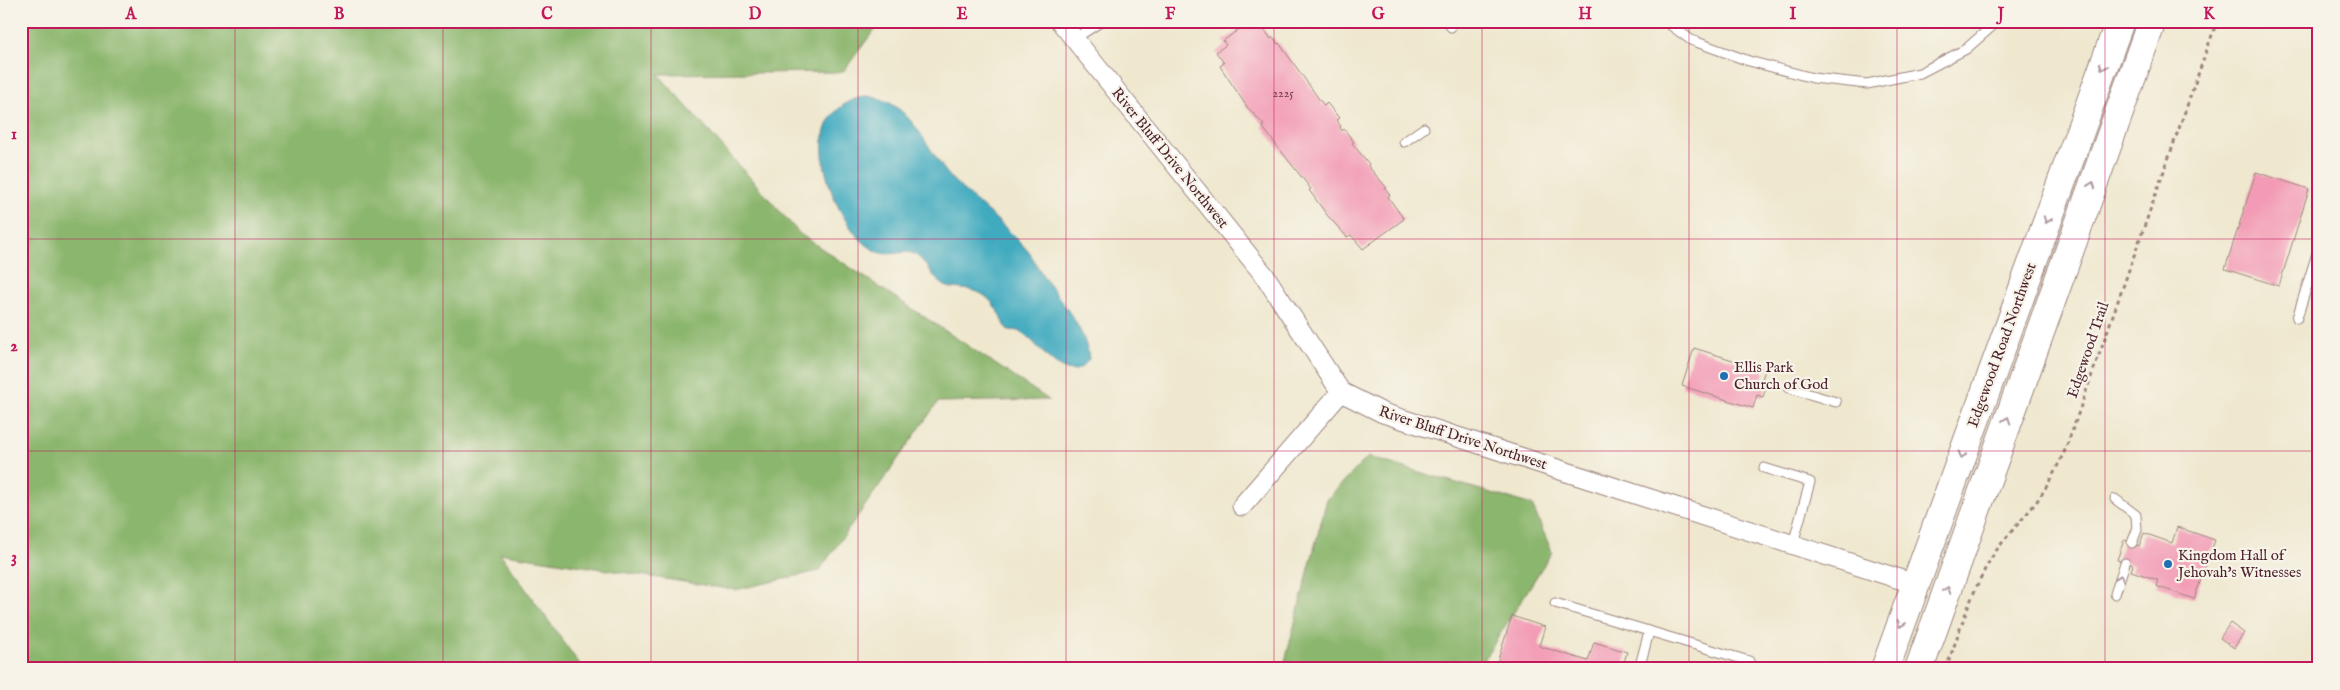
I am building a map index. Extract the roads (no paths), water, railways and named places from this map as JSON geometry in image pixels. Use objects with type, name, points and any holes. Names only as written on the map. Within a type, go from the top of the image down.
[{"type":"main road","name":"Edgewood Road Northwest","points":[[1885,669],[2120,21]]},
{"type":"main road","name":"Edgewood Road Northwest","points":[[1919,669],[2152,21]]},
{"type":"street","name":"River Bluff Drive Northwest","points":[[1060,21],[1265,276],[1341,392],[1383,413],[1915,584]]},
{"type":"street","points":[[1242,506],[1341,392]]},
{"type":"lane","points":[[1074,39],[1102,21]]},
{"type":"lane","points":[[1665,21],[1690,40],[1749,61],[1813,78],[1867,84],[1920,73],[1966,49],[1998,21]]},
{"type":"lane","points":[[1404,142],[1424,128]]},
{"type":"lane","points":[[2297,318],[2319,247]]},
{"type":"lane","points":[[1789,388],[1836,402]]},
{"type":"lane","points":[[1764,468],[1810,482],[1793,544]]},
{"type":"lane","points":[[2115,499],[2136,515],[2137,530],[2132,543]]},
{"type":"lane","points":[[2115,594],[2126,563]]},
{"type":"lane","points":[[1555,603],[1748,661]]},
{"type":"lane","points":[[1639,669],[1650,632]]},
{"type":"water","points":[[866,96],[882,99],[895,106],[907,116],[953,180],[1028,251],[1079,328],[1089,359],[1080,368],[1071,371],[1061,368],[1026,336],[1019,331],[1007,329],[995,307],[986,297],[972,290],[951,288],[943,285],[917,255],[908,252],[887,254],[878,252],[866,244],[854,232],[835,200],[829,183],[824,165],[824,134],[830,119],[839,108]]},
{"type":"place","name":"Ellis Park Church of God","points":[[1724,376]]},
{"type":"place","name":"Kingdom Hall of Jehovah's Witnesses","points":[[2168,564]]}]
